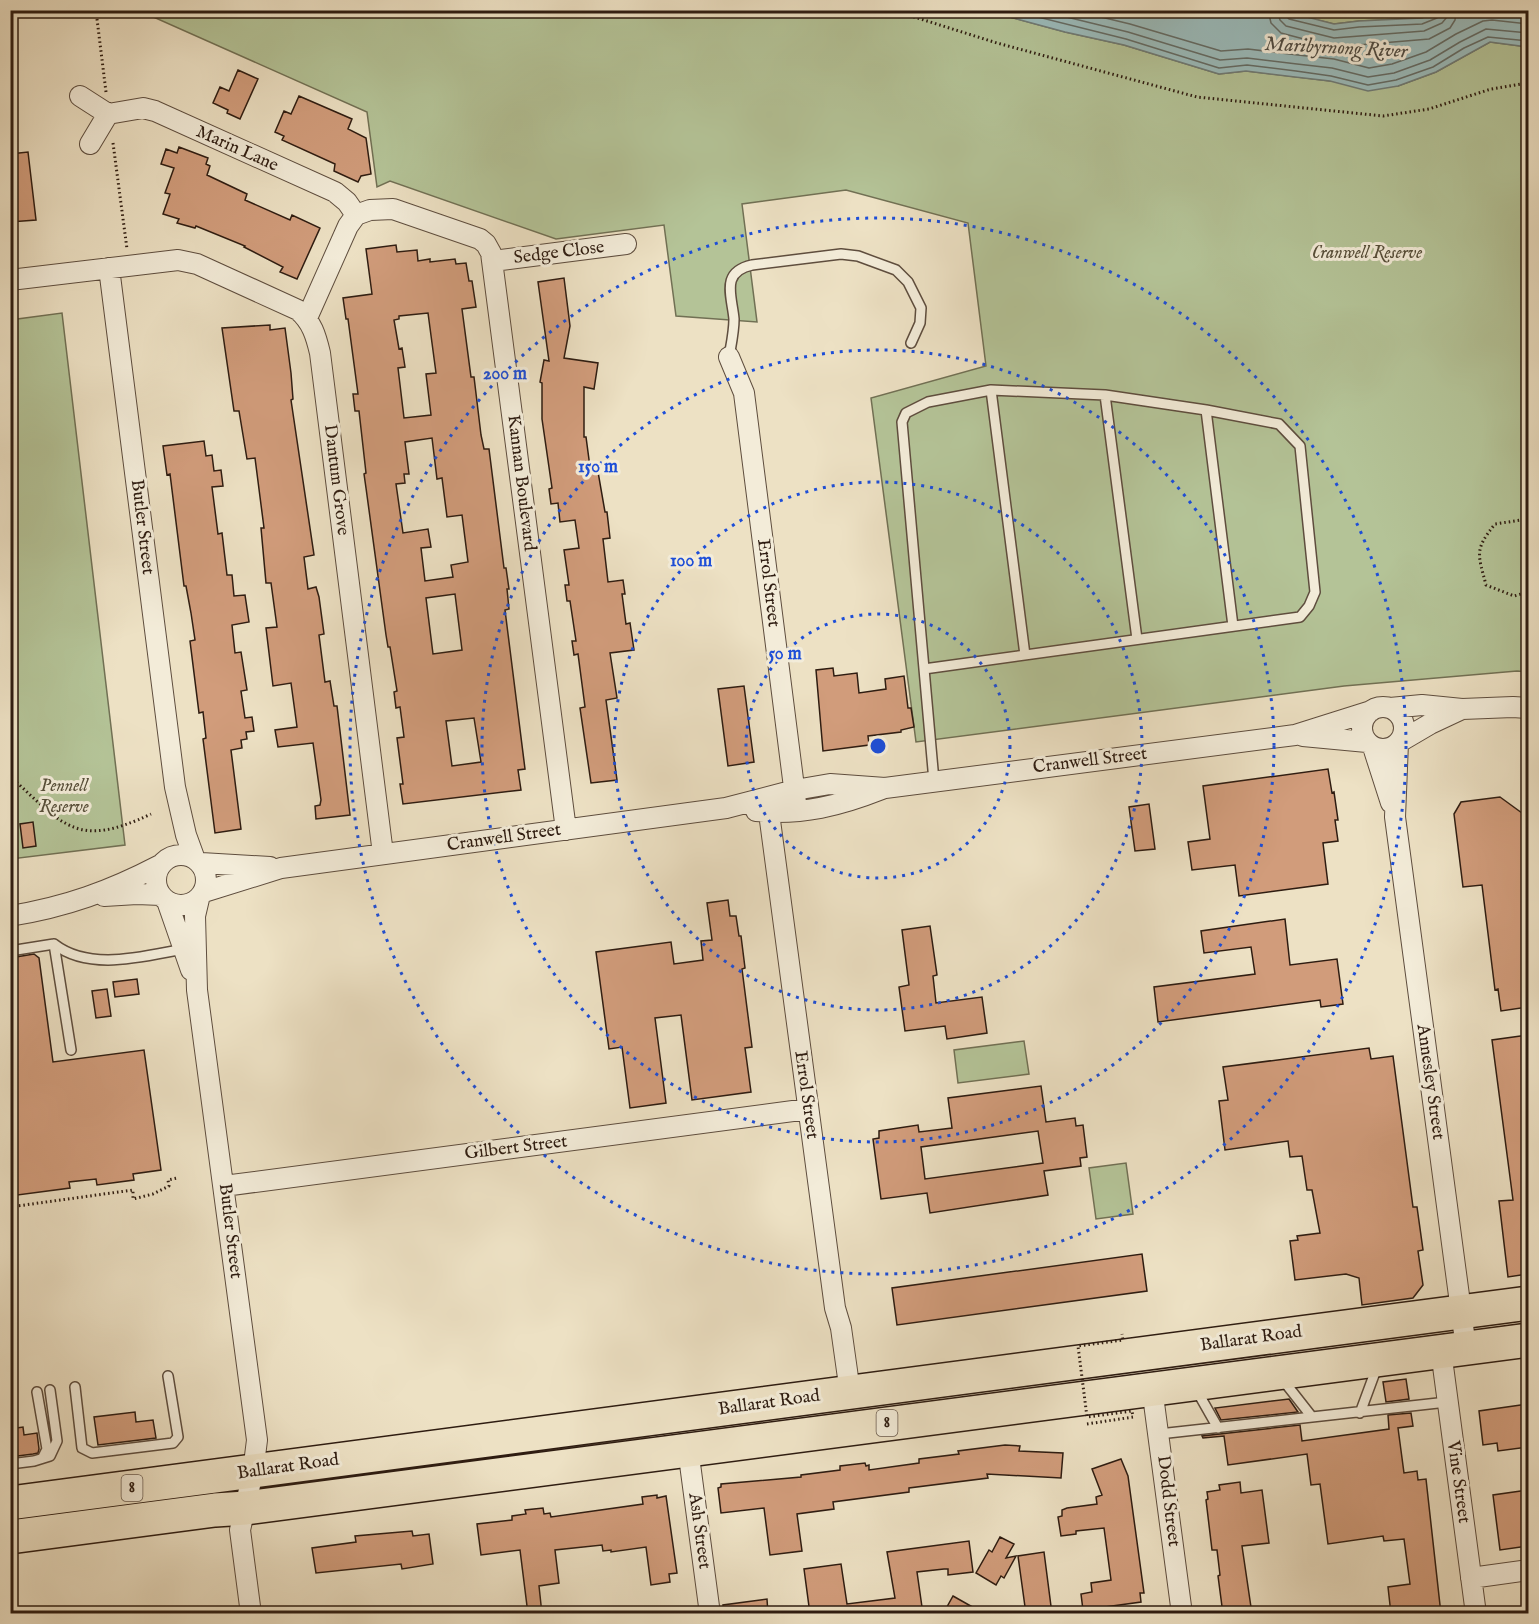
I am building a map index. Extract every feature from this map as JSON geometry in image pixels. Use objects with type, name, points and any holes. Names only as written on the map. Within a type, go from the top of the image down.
[{"type":"highway","name":"Ballarat Road","points":[[10,1503],[1528,1303]]},
{"type":"highway","name":"Ballarat Road","points":[[10,1537],[1528,1340]]},
{"type":"street","points":[[80,96],[108,114],[90,144]]},
{"type":"street","name":"Marin Lane","points":[[108,114],[143,108],[155,111],[335,192],[347,202],[356,215]]},
{"type":"street","name":"Kannan Boulevard","points":[[356,215],[370,210],[393,209],[467,233],[486,244],[493,261],[566,830]]},
{"type":"street","points":[[10,280],[178,260],[197,264],[298,310],[307,318],[348,226],[356,215]]},
{"type":"street","name":"Sedge Close","points":[[493,261],[626,244]]},
{"type":"street","name":"Butler Street","points":[[109,268],[175,786],[186,835],[198,860]]},
{"type":"street","name":"Dantum Grove","points":[[307,318],[316,335],[320,353],[383,854]]},
{"type":"street","name":"Errol Street","points":[[729,357],[744,393],[797,811]]},
{"type":"street","name":"Cranwell Street","points":[[767,805],[795,790],[830,784],[885,788],[1294,735],[1381,710],[1422,705],[1462,709],[1528,708]]},
{"type":"street","name":"Cranwell Street","points":[[1400,742],[1430,723],[1462,709]]},
{"type":"street","points":[[1381,710],[1396,711],[1404,722],[1404,735],[1400,742],[1387,749],[1370,745],[1362,729],[1363,722],[1381,710]]},
{"type":"street","name":"Cranwell Street","points":[[1294,735],[1370,745]]},
{"type":"street","name":"Annesley Street","points":[[1400,742],[1395,817],[1461,1311],[1454,1349]]},
{"type":"street","name":"Annesley Street","points":[[1370,745],[1395,817]]},
{"type":"street","name":"Butler Street","points":[[163,862],[175,813],[175,786]]},
{"type":"street","name":"Cranwell Street","points":[[201,895],[281,868],[726,808],[767,805],[797,811],[829,807],[885,788]]},
{"type":"street","name":"Errol Street","points":[[767,805],[835,1308],[841,1328],[850,1392]]},
{"type":"street","points":[[10,916],[39,912],[89,898],[120,894],[164,898],[184,905],[201,895],[207,877],[198,860],[179,854],[89,898]]},
{"type":"street","name":"Cranwell Street","points":[[198,860],[281,868]]},
{"type":"street","points":[[163,862],[156,879],[164,898]]},
{"type":"street","name":"Butler Street","points":[[190,949],[201,895]]},
{"type":"street","name":"Butler Street","points":[[164,898],[190,949],[257,1440],[254,1472],[240,1530],[251,1614]]},
{"type":"street","name":"Gilbert Street","points":[[224,1186],[808,1109]]},
{"type":"street","name":"Vine Street","points":[[1454,1349],[1447,1402],[1476,1614]]},
{"type":"street","name":"Dodd Street","points":[[1152,1388],[1182,1614]]},
{"type":"street","name":"Ash Street","points":[[688,1449],[710,1614]]},
{"type":"street","points":[[1471,1578],[1528,1570]]},
{"type":"lane","points":[[729,357],[734,326],[729,290],[734,275],[752,265],[841,254],[858,256],[896,270],[908,282],[921,308],[920,323],[911,343]]},
{"type":"lane","points":[[991,390],[1024,655]]},
{"type":"lane","points":[[924,669],[1300,617],[1309,606],[1315,592],[1300,446],[1280,424],[1105,395],[991,390],[928,402],[906,413],[902,422],[934,782]]},
{"type":"lane","points":[[1105,395],[1137,639]]},
{"type":"lane","points":[[1206,410],[1233,626]]},
{"type":"lane","points":[[10,951],[54,944],[64,952],[98,960],[190,949]]},
{"type":"lane","points":[[54,944],[71,1050]]},
{"type":"lane","points":[[1360,1413],[1381,1358]]},
{"type":"lane","points":[[1276,1372],[1312,1417]]},
{"type":"lane","points":[[75,1387],[82,1448],[93,1454],[173,1443],[178,1437],[168,1376]]},
{"type":"lane","points":[[1192,1383],[1218,1428]]},
{"type":"lane","points":[[10,1464],[50,1456],[57,1441],[50,1390]]},
{"type":"lane","points":[[37,1392],[47,1449],[41,1459]]},
{"type":"lane","points":[[1159,1434],[1447,1402]]},
{"type":"path","points":[[892,10],[997,43],[1197,97],[1383,116],[1429,109],[1491,89],[1528,83]]},
{"type":"path","points":[[97,19],[129,265]]},
{"type":"path","points":[[1528,519],[1495,524],[1482,540],[1479,558],[1486,585],[1514,596],[1528,592]]},
{"type":"path","points":[[10,776],[57,819],[78,829],[98,832],[115,829],[151,814]]},
{"type":"path","points":[[10,1207],[132,1190],[133,1199],[153,1194],[169,1186],[168,1180],[177,1178]]},
{"type":"path","points":[[1087,1424],[1133,1417],[1132,1411],[1087,1417],[1078,1346],[1123,1340],[1122,1334]]},
{"type":"green space","points":[[97,11],[140,11],[97,16]]},
{"type":"green space","name":"Cranwell Reserve","points":[[140,11],[987,11],[1124,45],[1219,74],[1246,71],[1398,86],[1436,72],[1490,42],[1528,47],[1528,672],[1517,671],[1344,686],[916,742],[871,398],[986,366],[968,223],[846,190],[742,204],[757,322],[676,316],[664,225],[556,239],[390,181],[377,187],[367,112]]},
{"type":"green space","points":[[1280,11],[1440,11],[1422,18],[1334,24]]},
{"type":"green space","name":"Pennell Reserve","points":[[62,313],[125,845],[11,859],[10,320]]},
{"type":"green space","points":[[1024,1041],[1029,1074],[958,1083],[954,1050]]},
{"type":"green space","points":[[1126,1163],[1133,1214],[1096,1219],[1089,1168]]},
{"type":"water","name":"Maribyrnong River","points":[[1280,10],[1334,24],[1422,18],[1440,11],[1528,11],[1528,47],[1490,42],[1436,72],[1398,86],[1368,91],[1330,81],[1246,71],[1219,74],[1124,45],[987,11]]},
{"type":"building","points":[[238,70],[258,79],[240,119],[213,103],[220,87],[229,91]]},
{"type":"building","points":[[299,96],[352,119],[348,129],[366,138],[371,174],[361,176],[358,182],[334,171],[335,164],[282,140],[284,136],[275,132],[284,111],[291,114]]},
{"type":"building","points":[[179,147],[208,158],[206,164],[210,166],[207,175],[247,194],[245,200],[290,220],[292,215],[320,228],[297,279],[280,272],[283,267],[245,246],[196,226],[195,228],[177,223],[179,219],[163,214],[170,194],[165,193],[174,168],[161,164],[166,149],[177,153]]},
{"type":"building","points":[[28,152],[36,220],[10,222],[10,154]]},
{"type":"building","points":[[396,245],[397,252],[417,250],[418,261],[455,259],[456,264],[466,263],[469,281],[472,281],[476,307],[462,309],[481,435],[484,449],[489,449],[504,568],[506,568],[509,589],[507,589],[509,609],[505,610],[525,769],[518,770],[521,790],[403,804],[400,784],[403,784],[397,738],[404,737],[400,707],[396,708],[394,692],[397,691],[386,635],[364,474],[366,473],[359,411],[355,411],[353,394],[358,394],[343,298],[372,294],[366,249]],"holes":[[[428,313],[436,373],[426,374],[431,415],[404,418],[398,368],[405,367],[394,320],[399,319],[399,316]],[[432,438],[437,479],[442,478],[447,517],[462,515],[468,562],[451,565],[453,577],[425,581],[421,548],[431,547],[428,529],[403,533],[396,484],[405,483],[404,474],[409,474],[405,442]],[[455,594],[462,650],[433,654],[426,598]],[[474,718],[481,762],[452,766],[446,721]]]},
{"type":"building","points":[[564,278],[570,326],[564,358],[598,363],[594,389],[584,387],[584,437],[586,437],[590,467],[597,466],[605,512],[607,512],[610,538],[603,539],[608,582],[623,580],[625,594],[622,594],[626,624],[630,623],[634,650],[610,653],[617,698],[606,700],[617,780],[591,783],[580,708],[585,707],[578,654],[574,655],[572,641],[576,641],[570,601],[567,601],[565,585],[569,585],[564,550],[579,548],[575,520],[560,522],[558,503],[551,504],[549,489],[552,488],[542,419],[542,383],[540,382],[544,360],[549,361],[538,282]]},
{"type":"building","points":[[270,325],[270,330],[285,328],[291,373],[293,399],[291,400],[314,555],[304,557],[308,589],[316,587],[319,597],[324,634],[319,635],[325,682],[330,681],[334,706],[337,706],[350,815],[316,819],[315,806],[320,805],[321,800],[313,743],[278,747],[275,730],[297,727],[291,683],[273,686],[266,628],[277,627],[271,583],[266,583],[261,528],[264,528],[255,458],[247,459],[239,411],[234,411],[222,328]]},
{"type":"building","points":[[204,441],[206,456],[212,455],[214,471],[221,470],[223,486],[212,487],[218,534],[222,533],[227,575],[232,575],[234,596],[245,595],[249,622],[232,625],[235,653],[241,652],[247,690],[241,691],[245,718],[252,717],[254,731],[246,732],[247,739],[241,740],[242,748],[231,750],[241,829],[215,833],[203,739],[206,738],[203,712],[199,713],[190,641],[195,640],[186,586],[184,586],[170,474],[167,475],[163,446]]},
{"type":"building","points":[[833,668],[834,676],[857,673],[859,693],[886,689],[885,679],[904,676],[908,708],[911,708],[914,727],[901,730],[901,732],[868,736],[869,745],[823,751],[816,670]]},
{"type":"building","points":[[744,686],[754,762],[728,766],[718,689]]},
{"type":"building","points":[[1328,769],[1338,820],[1335,820],[1338,841],[1323,843],[1328,884],[1239,896],[1235,865],[1192,870],[1188,842],[1210,839],[1203,786]]},
{"type":"building","points":[[1500,797],[1522,813],[1528,812],[1528,1007],[1501,1011],[1498,989],[1495,990],[1482,885],[1463,887],[1454,814],[1461,802]]},
{"type":"building","points":[[1149,804],[1155,849],[1135,851],[1129,807]]},
{"type":"building","points":[[33,822],[36,846],[23,848],[20,824]]},
{"type":"building","points":[[728,900],[730,916],[736,916],[739,936],[741,936],[745,968],[742,969],[752,1047],[745,1048],[751,1092],[692,1100],[681,1015],[655,1018],[666,1103],[630,1108],[622,1047],[609,1049],[596,952],[671,942],[674,964],[703,960],[701,941],[712,940],[707,903]]},
{"type":"building","points":[[1285,919],[1290,965],[1337,959],[1343,1004],[1321,1007],[1320,1000],[1158,1022],[1154,987],[1255,974],[1251,947],[1204,953],[1201,931]]},
{"type":"building","points":[[930,926],[937,975],[933,976],[936,1003],[982,997],[987,1033],[947,1039],[945,1026],[905,1031],[899,987],[909,985],[902,930]]},
{"type":"building","points":[[34,954],[39,958],[53,1062],[144,1050],[161,1170],[133,1174],[134,1180],[97,1185],[96,1179],[69,1182],[70,1188],[10,1196],[10,958]]},
{"type":"building","points":[[137,979],[139,994],[115,997],[113,982]]},
{"type":"building","points":[[107,989],[111,1016],[96,1018],[92,991]]},
{"type":"building","points":[[1528,1035],[1528,1274],[1508,1277],[1499,1201],[1513,1200],[1492,1040]]},
{"type":"building","points":[[1369,1048],[1371,1059],[1393,1056],[1413,1207],[1417,1207],[1423,1250],[1418,1251],[1423,1285],[1413,1298],[1362,1305],[1359,1278],[1346,1274],[1295,1280],[1290,1241],[1298,1240],[1297,1236],[1320,1233],[1312,1190],[1307,1190],[1302,1156],[1290,1157],[1288,1141],[1225,1150],[1219,1101],[1228,1100],[1223,1067]]},
{"type":"building","points":[[1041,1086],[1046,1122],[1075,1118],[1076,1126],[1083,1125],[1087,1157],[1080,1158],[1081,1166],[1044,1171],[1048,1195],[930,1213],[927,1193],[881,1199],[873,1139],[879,1138],[879,1131],[918,1125],[919,1132],[952,1128],[948,1098]],"holes":[[[1038,1131],[1043,1163],[925,1179],[921,1147]]]},
{"type":"building","points":[[1142,1254],[1147,1291],[897,1325],[892,1288]]},
{"type":"building","points":[[1406,1379],[1409,1399],[1386,1402],[1383,1382]]},
{"type":"building","points":[[1289,1399],[1298,1412],[1221,1420],[1215,1408]]},
{"type":"building","points":[[1528,1404],[1528,1447],[1498,1451],[1497,1443],[1483,1445],[1479,1411]]},
{"type":"building","points":[[135,1412],[136,1422],[153,1420],[156,1438],[98,1445],[94,1417]]},
{"type":"building","points":[[1411,1413],[1413,1426],[1398,1428],[1404,1473],[1417,1471],[1418,1480],[1426,1479],[1441,1614],[1391,1614],[1388,1587],[1410,1584],[1404,1539],[1384,1541],[1383,1536],[1328,1544],[1320,1484],[1311,1485],[1307,1454],[1228,1465],[1224,1436],[1203,1438],[1202,1436],[1300,1425],[1302,1441],[1389,1429],[1388,1415]]},
{"type":"building","points":[[23,1427],[24,1435],[37,1433],[38,1453],[10,1457],[10,1429]]},
{"type":"building","points":[[1005,1445],[1020,1446],[1019,1451],[1063,1453],[1061,1478],[987,1474],[988,1478],[909,1488],[909,1492],[833,1502],[834,1509],[797,1514],[802,1551],[770,1555],[764,1508],[721,1513],[718,1488],[721,1484],[801,1477],[801,1475],[840,1470],[840,1466],[865,1463],[866,1466],[869,1465],[869,1470],[919,1463],[919,1459],[959,1454],[958,1451]]},
{"type":"building","points":[[1121,1459],[1128,1476],[1144,1593],[1140,1593],[1141,1602],[1083,1610],[1081,1594],[1092,1592],[1091,1583],[1111,1580],[1104,1528],[1076,1531],[1076,1534],[1061,1536],[1058,1517],[1062,1516],[1062,1510],[1067,1508],[1097,1504],[1096,1497],[1102,1495],[1092,1469]]},
{"type":"building","points":[[1240,1482],[1241,1493],[1262,1490],[1269,1543],[1242,1546],[1252,1614],[1223,1614],[1217,1550],[1212,1550],[1207,1492],[1220,1490],[1219,1485]]},
{"type":"building","points":[[1527,1490],[1528,1546],[1500,1550],[1493,1495]]},
{"type":"building","points":[[657,1495],[657,1498],[666,1496],[677,1573],[669,1574],[670,1582],[651,1585],[646,1547],[611,1552],[611,1550],[603,1551],[602,1545],[555,1550],[559,1583],[539,1586],[542,1614],[528,1614],[520,1550],[481,1555],[477,1524],[512,1520],[512,1516],[526,1514],[525,1510],[543,1508],[544,1514],[550,1513],[551,1517],[643,1504],[642,1497]]},
{"type":"building","points":[[412,1531],[413,1536],[429,1534],[433,1564],[402,1569],[401,1564],[316,1573],[312,1548],[356,1542],[355,1536]]},
{"type":"building","points":[[1000,1537],[1014,1544],[1006,1558],[1016,1556],[1004,1578],[1001,1576],[996,1585],[976,1573],[989,1550],[992,1552]]},
{"type":"building","points":[[969,1541],[973,1572],[948,1575],[948,1569],[944,1569],[917,1572],[923,1614],[810,1614],[804,1569],[841,1564],[847,1604],[895,1598],[887,1552]]},
{"type":"building","points":[[1044,1552],[1052,1614],[1026,1614],[1018,1556]]},
{"type":"building","points":[[953,1596],[985,1614],[943,1614]]},
{"type":"building","points":[[767,1599],[768,1614],[724,1614],[723,1605]]}]
